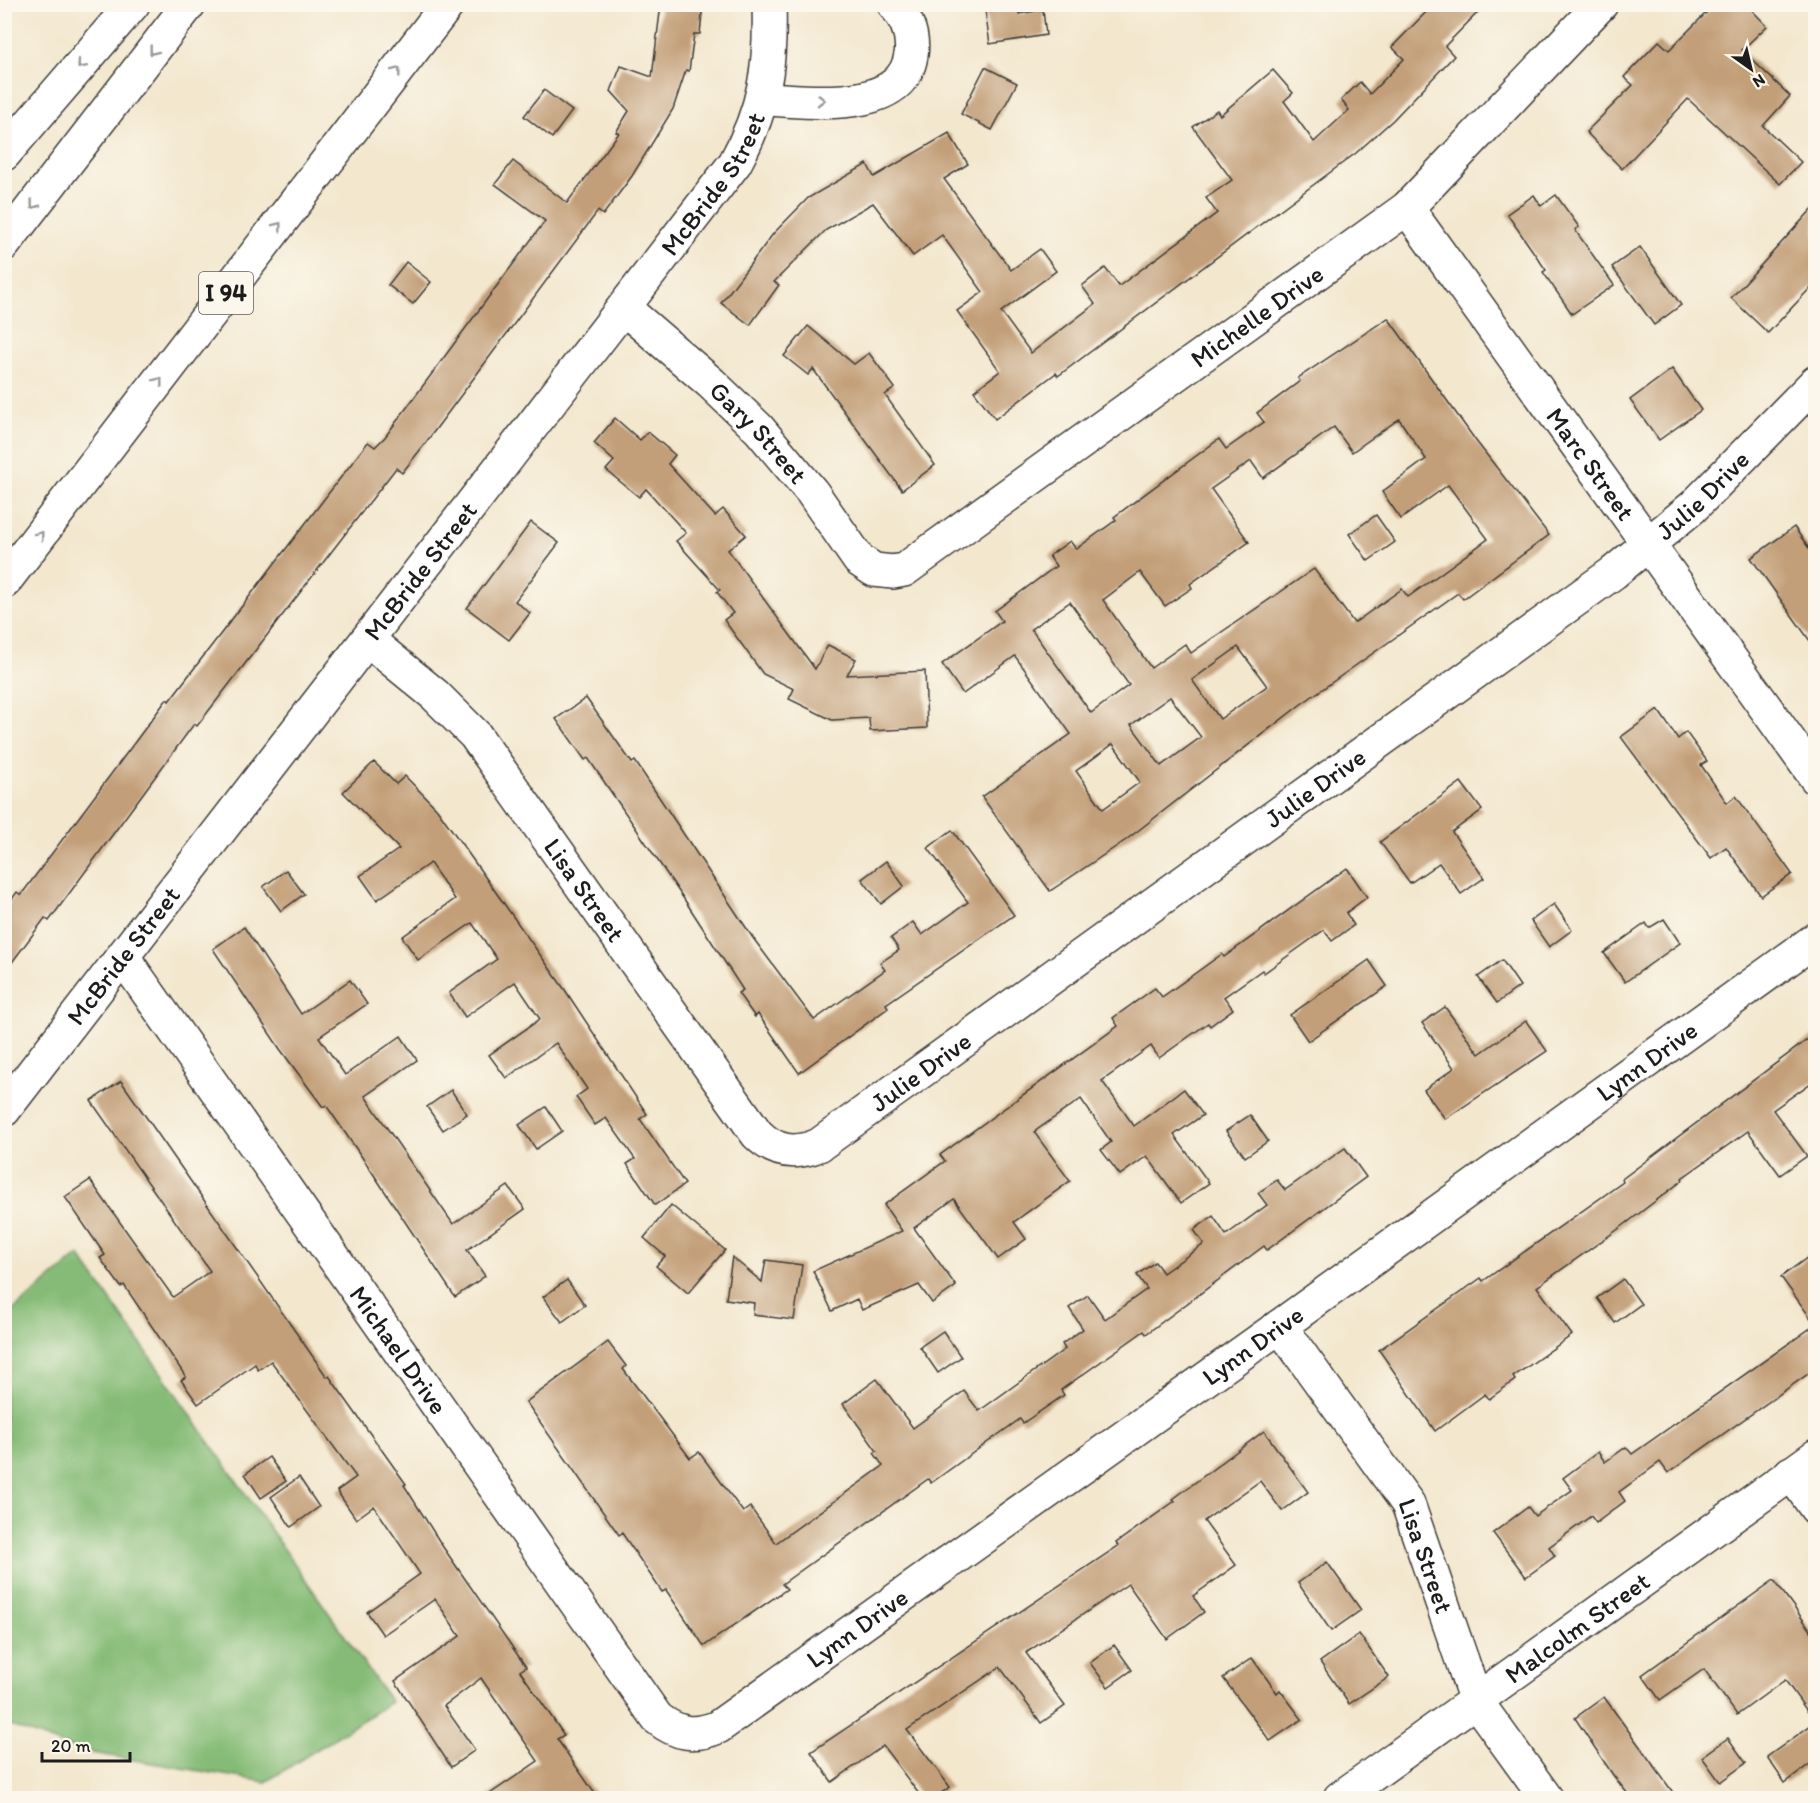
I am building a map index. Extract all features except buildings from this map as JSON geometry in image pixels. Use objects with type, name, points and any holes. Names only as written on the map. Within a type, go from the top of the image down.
[{"type":"main road","points":[[4,154],[133,4]]},
{"type":"main road","points":[[4,244],[189,4]]},
{"type":"main road","name":"I 94","points":[[4,582],[448,4]]},
{"type":"main road","name":"McBride Street","points":[[4,1110],[625,309],[735,163],[753,130],[763,99],[771,48],[769,4]]},
{"type":"main road","points":[[763,99],[854,101],[870,98],[892,86],[904,73],[912,52],[910,30],[904,16],[894,4]]},
{"type":"main road","name":"Michelle Drive","points":[[874,570],[893,573],[914,564],[1407,208],[1601,4]]},
{"type":"main road","name":"Marc Street","points":[[1407,208],[1815,778]]},
{"type":"main road","name":"Gary Street","points":[[625,309],[711,383],[759,429],[812,492],[859,560],[874,570]]},
{"type":"main road","name":"Julie Drive","points":[[785,1150],[795,1153],[819,1144],[1648,546],[1737,465],[1815,382]]},
{"type":"main road","name":"Lisa Street","points":[[368,640],[435,695],[475,735],[757,1134],[767,1144],[785,1150]]},
{"type":"main road","name":"Lynn Drive","points":[[682,1733],[699,1734],[718,1727],[1280,1326],[1815,939]]},
{"type":"main road","name":"Michael Drive","points":[[123,957],[657,1718],[669,1728],[682,1733]]},
{"type":"main road","name":"Lisa Street","points":[[1280,1326],[1408,1504],[1476,1701],[1546,1798]]},
{"type":"main road","points":[[1803,1465],[1815,1508]]},
{"type":"main road","name":"Malcolm Street","points":[[1340,1798],[1803,1465]]},
{"type":"green space","points":[[79,1255],[391,1702],[266,1782],[80,1751],[5,1724],[5,1317]]}]
